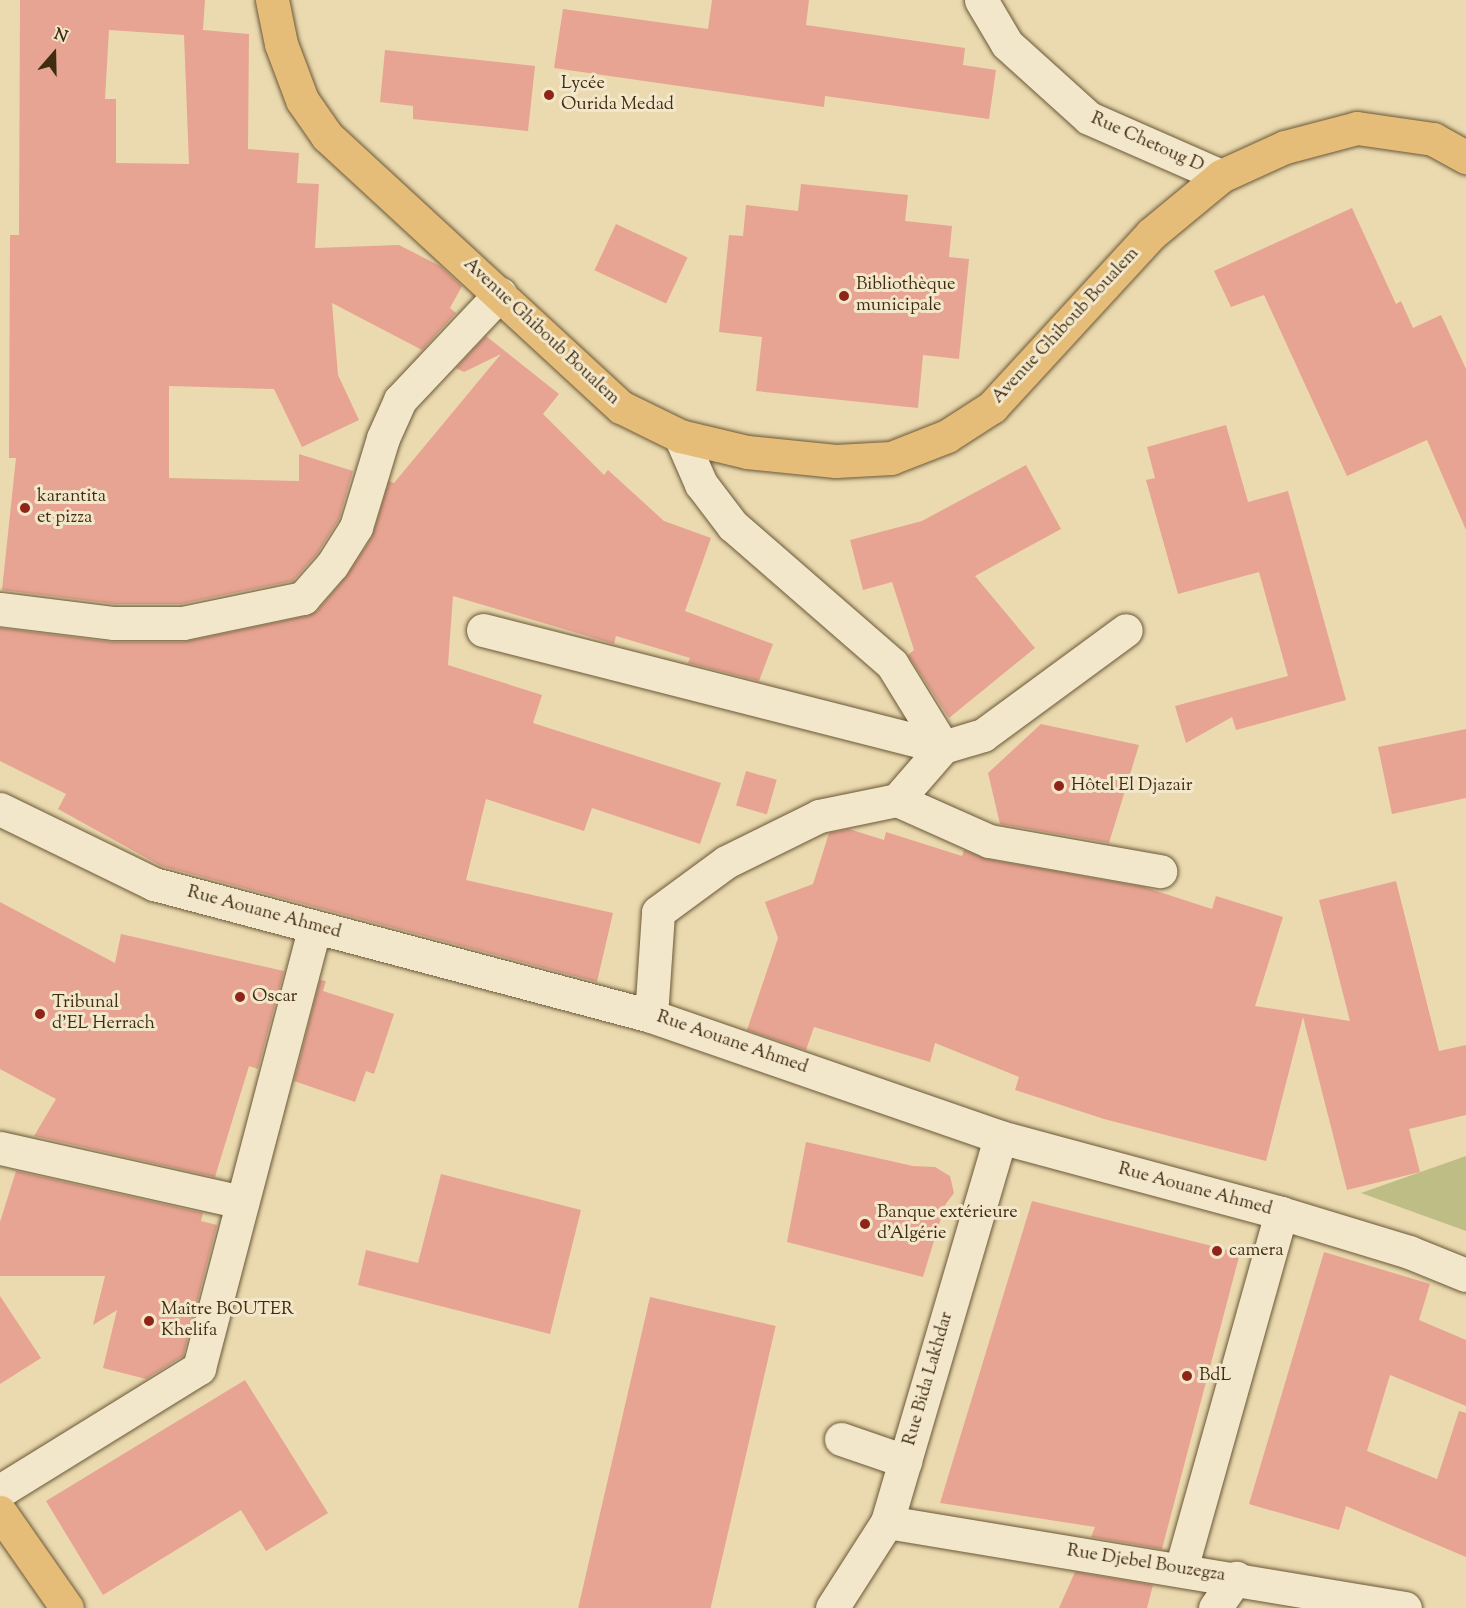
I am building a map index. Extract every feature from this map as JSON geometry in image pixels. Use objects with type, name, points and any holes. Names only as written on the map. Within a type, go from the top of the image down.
[{"type":"main road","name":"Avenue Ghiboub Boualem","points":[[272,0],[281,44],[302,100],[327,136],[621,407],[680,436],[747,452],[836,461],[891,458],[947,436],[992,407],[1151,234],[1221,176],[1285,147],[1358,128],[1433,139],[1466,158]]},
{"type":"main road","points":[[0,1512],[67,1608]]},
{"type":"street","name":"Rue Chetoug D","points":[[981,0],[1007,44],[1089,118],[1221,176]]},
{"type":"street","points":[[0,609],[114,623],[183,623],[303,598],[332,565],[356,527],[383,438],[400,400],[500,294]]},
{"type":"street","points":[[680,436],[701,484],[733,526],[892,664],[943,747]]},
{"type":"street","points":[[483,630],[943,747],[983,735],[1126,630]]},
{"type":"street","points":[[897,800],[943,747]]},
{"type":"street","points":[[651,1016],[658,912],[726,862],[819,816],[897,800],[989,841],[1160,872]]},
{"type":"street","name":"Rue Aouane Ahmed","points":[[0,809],[154,884],[651,1016],[1000,1137],[1281,1213],[1409,1252],[1466,1275]]},
{"type":"street","points":[[0,1491],[196,1371],[315,927]]},
{"type":"street","name":"Rue Bida Lakhdar","points":[[832,1608],[887,1522],[1000,1137]]},
{"type":"street","points":[[0,1148],[242,1202]]},
{"type":"street","points":[[1181,1569],[1281,1213]]},
{"type":"street","points":[[841,1439],[905,1461]]},
{"type":"street","name":"Rue Djebel Bouzegza","points":[[887,1522],[1236,1578],[1405,1608]]},
{"type":"street","points":[[1215,1608],[1236,1578]]},
{"type":"shaded area","points":[[1466,1156],[1466,1231],[1361,1193]]},
{"type":"building","points":[[20,0],[205,0],[203,30],[249,34],[248,149],[299,153],[297,183],[319,184],[315,248],[399,245],[440,266],[462,286],[450,308],[456,313],[422,350],[332,303],[338,375],[359,420],[302,447],[274,389],[169,386],[169,478],[299,481],[299,454],[353,471],[339,519],[317,554],[293,581],[181,604],[115,604],[2,590],[16,458],[9,458],[10,235],[19,235]],"holes":[[[109,30],[184,35],[189,164],[116,163],[116,99],[105,99]]]},
{"type":"building","points":[[712,0],[809,0],[806,25],[965,48],[963,65],[996,70],[989,119],[825,96],[824,107],[554,68],[563,9],[708,29]]},
{"type":"building","points":[[385,50],[535,66],[528,131],[413,119],[413,106],[380,102]]},
{"type":"building","name":"Bibliothèque municipale","points":[[801,184],[908,195],[905,221],[952,226],[949,257],[969,259],[959,359],[923,355],[918,408],[756,391],[762,337],[719,332],[729,235],[743,236],[746,205],[798,211]]},
{"type":"building","points":[[1352,208],[1396,304],[1401,301],[1413,328],[1441,315],[1466,369],[1466,530],[1427,440],[1347,476],[1264,295],[1231,307],[1214,271]]},
{"type":"building","points":[[616,224],[688,257],[666,304],[594,270]]},
{"type":"building","points":[[486,336],[559,394],[543,414],[604,475],[608,470],[664,521],[711,538],[685,611],[773,644],[759,681],[688,663],[690,658],[616,636],[614,644],[453,596],[448,665],[542,695],[533,723],[721,783],[700,844],[592,808],[584,831],[486,799],[466,880],[613,913],[597,982],[161,866],[58,809],[66,794],[0,761],[0,628],[112,642],[183,642],[307,616],[317,611],[346,577],[372,537],[389,481],[394,483],[501,354],[464,372],[456,368]]},
{"type":"building","points":[[1226,425],[1248,502],[1288,491],[1346,700],[1236,730],[1232,717],[1186,743],[1175,706],[1288,676],[1259,572],[1178,594],[1146,480],[1155,478],[1147,447]]},
{"type":"building","points":[[1026,465],[1061,529],[975,576],[1035,648],[949,718],[908,655],[914,650],[892,582],[863,590],[850,540],[922,521]]},
{"type":"building","name":"Hôtel El Djazair","points":[[1041,724],[1139,745],[1109,843],[1000,824],[988,773]]},
{"type":"building","points":[[1466,729],[1466,798],[1392,814],[1378,747]]},
{"type":"building","points":[[746,771],[777,780],[767,814],[736,806]]},
{"type":"building","points":[[849,829],[884,840],[886,832],[962,856],[964,850],[986,859],[1144,887],[1212,909],[1216,896],[1283,917],[1255,1006],[1350,1021],[1319,900],[1396,881],[1439,1051],[1466,1045],[1466,1115],[1409,1129],[1420,1172],[1347,1190],[1303,1017],[1266,1161],[1104,1119],[1015,1090],[1019,1077],[935,1043],[930,1062],[814,1027],[806,1050],[747,1030],[778,938],[765,902],[813,884],[829,833]]},
{"type":"building","points":[[0,902],[115,963],[121,934],[284,971],[258,1069],[249,1066],[215,1177],[34,1136],[56,1099],[0,1069]]},
{"type":"building","points":[[320,980],[326,981],[323,991],[394,1014],[374,1074],[366,1071],[355,1102],[294,1081]]},
{"type":"building","name":"Banque extérieure d'Algérie","points":[[806,1142],[913,1166],[935,1167],[950,1176],[954,1193],[945,1205],[923,1277],[787,1242]]},
{"type":"building","points":[[16,1171],[203,1213],[201,1221],[217,1225],[183,1356],[146,1379],[103,1368],[117,1310],[93,1325],[105,1276],[0,1276],[0,1222]]},
{"type":"building","points":[[441,1174],[581,1210],[550,1334],[358,1285],[366,1250],[418,1263]]},
{"type":"building","points":[[1032,1201],[1240,1253],[1162,1549],[1091,1537],[1095,1527],[940,1503]]},
{"type":"building","points":[[1324,1252],[1430,1284],[1419,1320],[1466,1340],[1466,1406],[1390,1375],[1367,1451],[1437,1479],[1459,1411],[1466,1413],[1466,1557],[1346,1506],[1339,1530],[1249,1504]]},
{"type":"building","points":[[0,1296],[41,1358],[0,1384]]},
{"type":"building","points":[[650,1297],[776,1326],[711,1608],[578,1608]]},
{"type":"building","points":[[245,1380],[328,1513],[266,1551],[241,1510],[103,1595],[46,1501]]},
{"type":"building","points":[[1075,1572],[1153,1585],[1147,1608],[1059,1608]]},
{"type":"place","name":"Lycée Ourida Medad","points":[[549,95]]},
{"type":"place","name":"Bibliothèque municipale","points":[[844,296]]},
{"type":"place","name":"karantita et pizza","points":[[25,508]]},
{"type":"place","name":"Hôtel El Djazair","points":[[1059,786]]},
{"type":"place","name":"Oscar","points":[[240,997]]},
{"type":"place","name":"Tribunal d'EL Herrach","points":[[40,1014]]},
{"type":"place","name":"Banque extérieure d'Algérie","points":[[865,1224]]},
{"type":"place","name":"camera","points":[[1217,1251]]},
{"type":"place","name":"Maître BOUTER Khelifa","points":[[149,1321]]},
{"type":"place","name":"BdL","points":[[1187,1376]]}]
